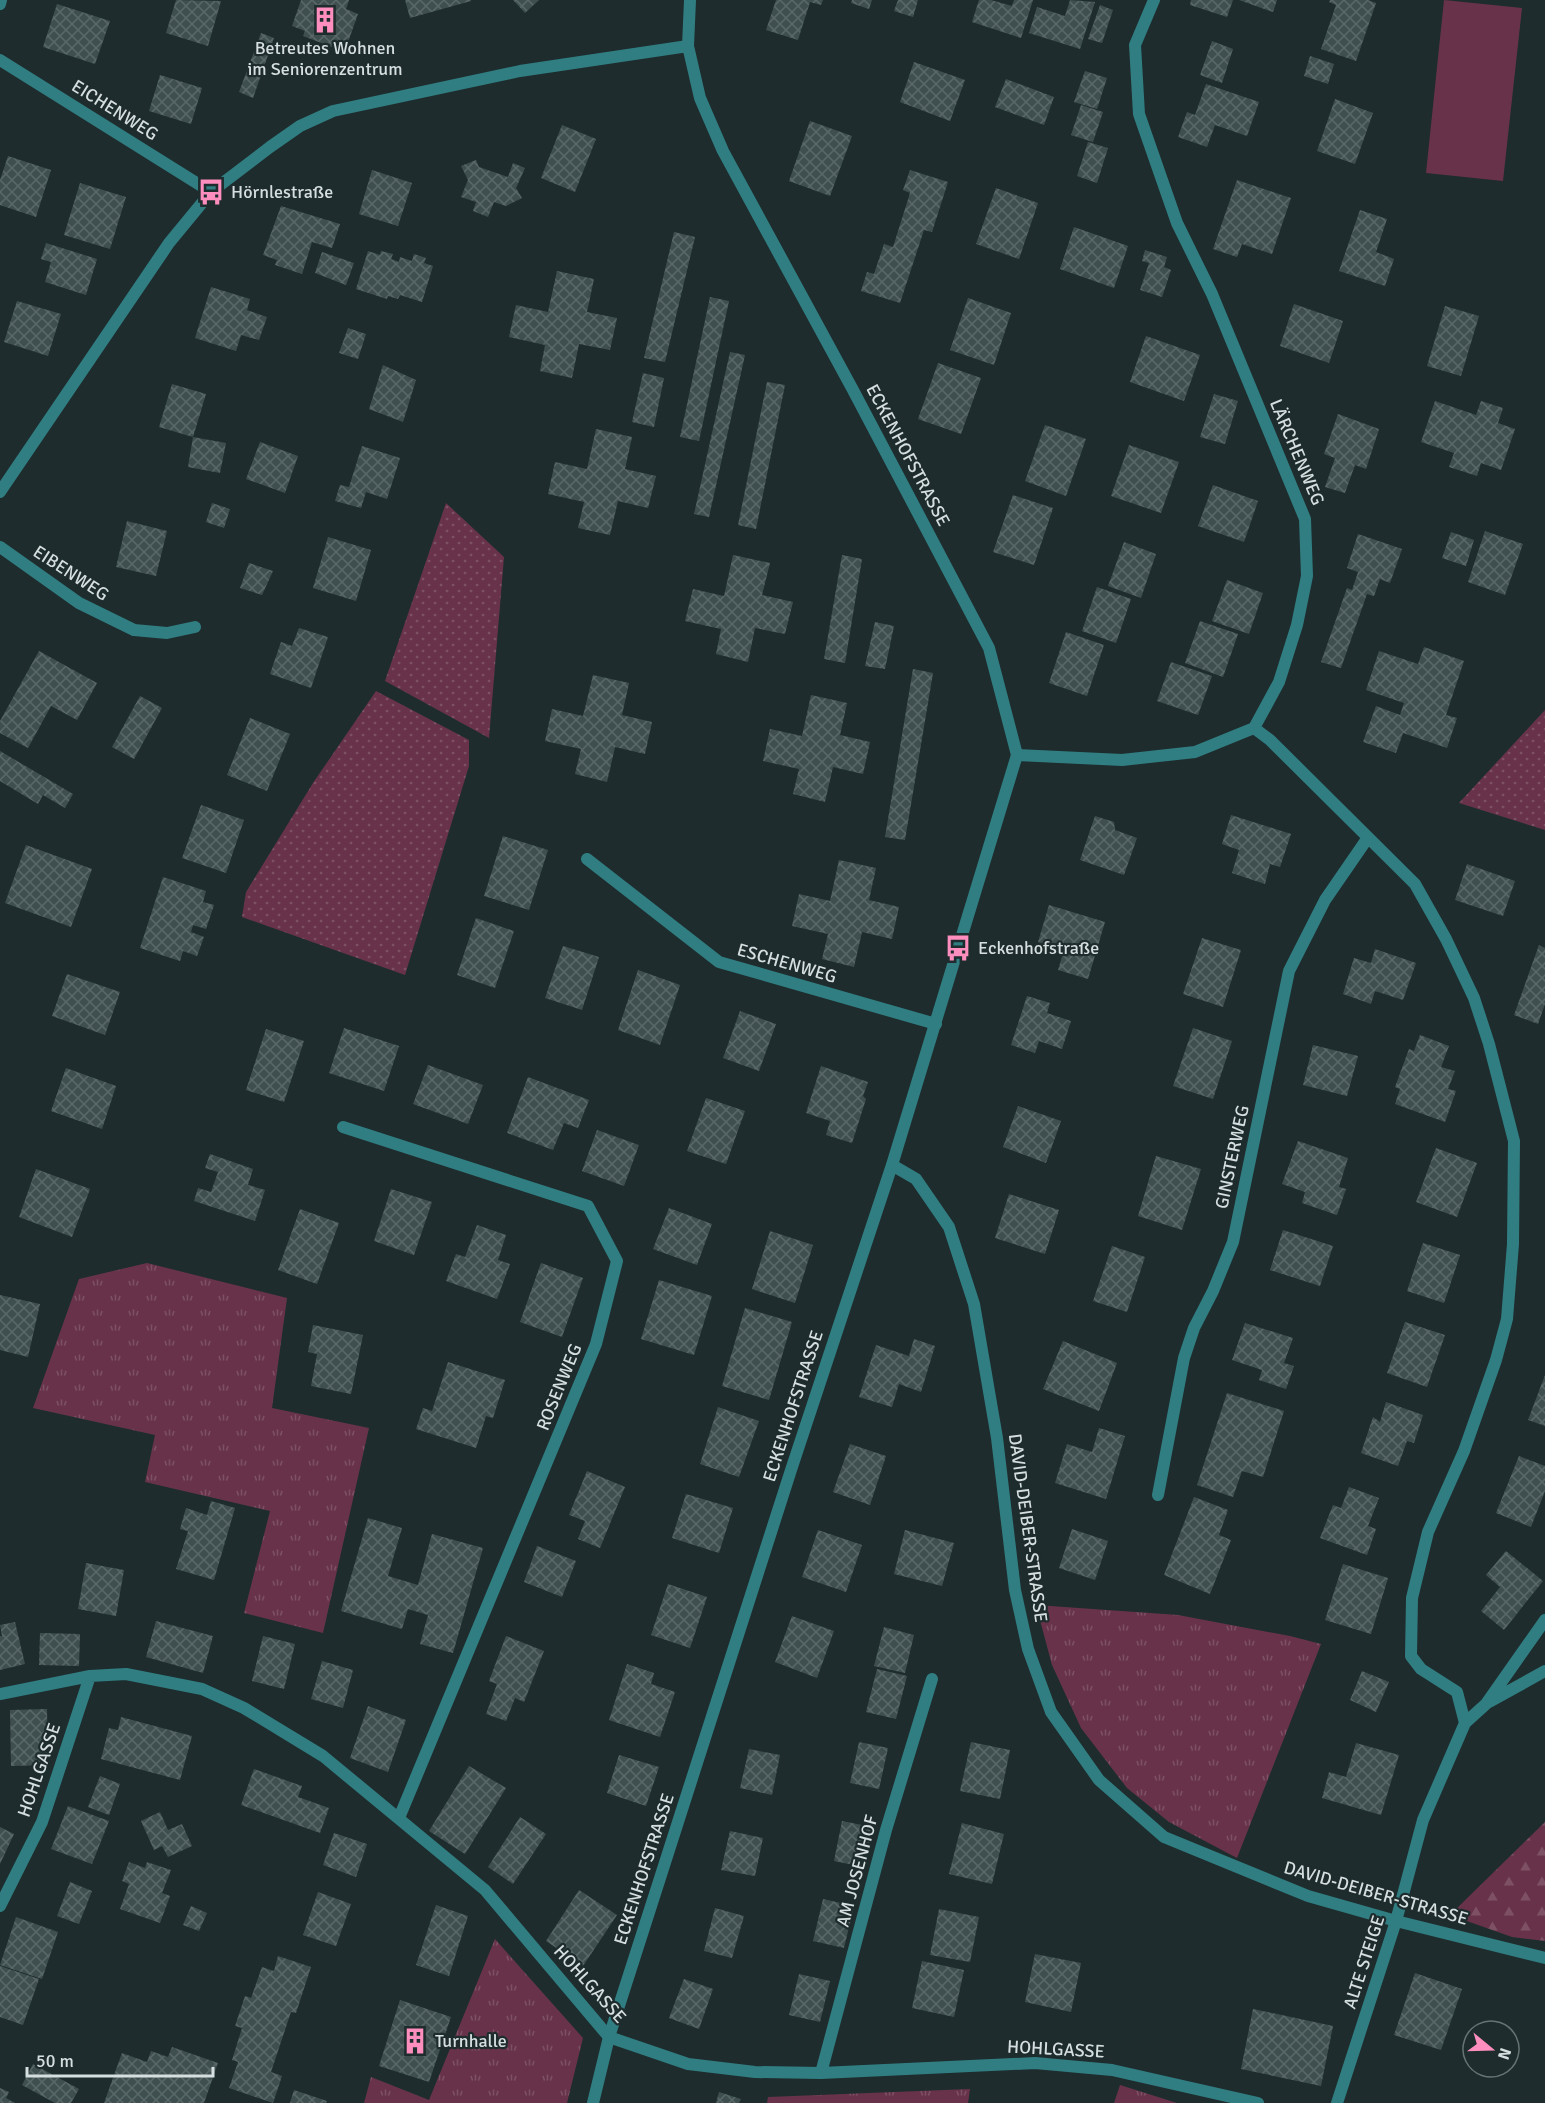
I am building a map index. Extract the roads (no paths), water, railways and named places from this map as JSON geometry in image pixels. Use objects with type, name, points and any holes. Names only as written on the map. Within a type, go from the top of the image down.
[{"type":"street","name":"ECKENHOFSTRASSE","points":[[593,2103],[609,2037],[791,1470],[892,1165],[1017,755],[989,648],[864,410],[723,152],[700,98],[688,46],[690,0]]},
{"type":"street","name":"LÄRCHENWEG","points":[[1154,0],[1135,45],[1139,114],[1177,223],[1212,294],[1305,519],[1307,576],[1297,625],[1279,682],[1254,728]]},
{"type":"street","points":[[0,492],[168,243],[211,192],[300,126],[333,111],[520,71],[688,46]]},
{"type":"street","name":"EICHENWEG","points":[[0,60],[211,192]]},
{"type":"street","name":"EIBENWEG","points":[[0,547],[79,603],[134,630],[167,633],[195,627]]},
{"type":"street","points":[[1017,755],[1122,760],[1195,752],[1254,728],[1270,740],[1415,884],[1446,939],[1474,998],[1489,1044],[1514,1141],[1513,1244],[1507,1318],[1496,1360],[1464,1451],[1428,1532],[1412,1598],[1411,1656],[1421,1669],[1457,1692],[1465,1723]]},
{"type":"street","name":"GINSTERWEG","points":[[1158,1495],[1184,1358],[1194,1328],[1213,1291],[1233,1242],[1289,971],[1325,900],[1367,838]]},
{"type":"street","name":"ESCHENWEG","points":[[587,859],[719,962],[936,1024]]},
{"type":"street","name":"ROSENWEG","points":[[343,1127],[588,1206],[617,1261],[596,1344],[399,1818]]},
{"type":"street","name":"DAVID-DEIBER-STRASSE","points":[[892,1165],[916,1179],[949,1227],[974,1305],[997,1438],[1015,1590],[1028,1649],[1051,1712],[1099,1780],[1164,1837],[1308,1896],[1396,1921],[1545,1958]]},
{"type":"street","name":"ALTE STEIGE","points":[[1337,2103],[1396,1921],[1423,1820],[1465,1723],[1486,1704],[1545,1620]]},
{"type":"street","name":"ALTE STEIGE","points":[[1486,1704],[1545,1671]]},
{"type":"street","name":"HOHLGASSE","points":[[0,1694],[90,1676],[126,1674],[202,1689],[244,1708],[323,1756],[485,1890],[609,2037],[688,2064],[754,2072],[821,2073],[1035,2062],[1112,2070],[1258,2103]]},
{"type":"street","name":"HOHLGASSE","points":[[0,1906],[42,1822],[90,1676]]},
{"type":"street","name":"AM JOSENHOF","points":[[821,2073],[886,1830],[932,1679]]},
{"type":"place","name":"Betreutes Wohnen im Seniorenzentrum","points":[[325,20]]},
{"type":"place","name":"Hörnlestraße","points":[[211,192]]},
{"type":"place","name":"Eckenhofstraße","points":[[958,948]]},
{"type":"place","name":"Turnhalle","points":[[415,2041]]}]
